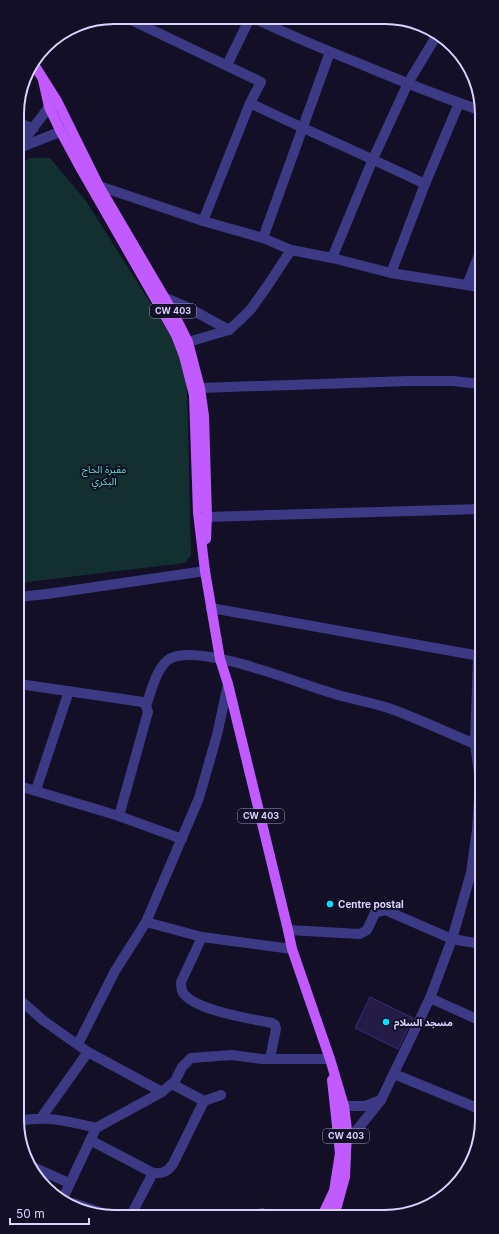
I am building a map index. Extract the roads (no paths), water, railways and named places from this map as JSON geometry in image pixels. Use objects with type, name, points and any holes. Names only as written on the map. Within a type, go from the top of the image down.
[{"type":"main road","name":"CW 403","points":[[36,69],[43,80],[66,129],[166,298],[188,342],[200,388],[204,416],[207,517],[205,570]]},
{"type":"main road","name":"CW 403","points":[[66,129],[81,169],[176,336],[184,356],[194,395],[198,514],[205,570],[220,659],[228,684],[292,949],[330,1058],[339,1106],[347,1130],[334,1191],[325,1210]]},
{"type":"main road","name":"CW 403","points":[[335,1210],[345,1177],[343,1149]]},
{"type":"street","points":[[140,24],[261,82],[250,103],[202,221]]},
{"type":"street","points":[[227,65],[247,24]]},
{"type":"street","points":[[267,24],[330,52],[475,108]]},
{"type":"street","points":[[332,258],[373,159],[408,83],[434,38]]},
{"type":"street","points":[[263,238],[330,52]]},
{"type":"street","points":[[250,103],[303,129],[373,159],[425,184]]},
{"type":"street","points":[[391,273],[425,184],[459,103]]},
{"type":"street","points":[[24,141],[53,104]]},
{"type":"street","points":[[24,125],[34,128]]},
{"type":"street","points":[[24,146],[66,129]]},
{"type":"street","points":[[99,186],[202,221],[263,238],[291,250],[332,258],[391,273],[475,286]]},
{"type":"street","points":[[188,342],[228,330],[251,309],[291,250]]},
{"type":"street","points":[[467,285],[475,264]]},
{"type":"street","points":[[166,298],[185,306],[228,330]]},
{"type":"street","points":[[200,388],[408,381],[453,381],[475,383]]},
{"type":"street","points":[[207,517],[475,509]]},
{"type":"street","points":[[24,596],[205,570]]},
{"type":"street","points":[[211,608],[475,655]]},
{"type":"street","points":[[146,706],[162,665],[169,659],[188,655],[220,659],[249,666],[337,695],[392,709],[475,744]]},
{"type":"street","points":[[78,1044],[115,971],[146,922],[182,839],[199,798],[217,735],[228,684]]},
{"type":"street","points":[[24,685],[143,702],[146,706],[148,712],[119,816]]},
{"type":"street","points":[[36,790],[69,691]]},
{"type":"street","points":[[24,787],[119,816],[182,839]]},
{"type":"street","points":[[343,1149],[381,1100],[430,998],[452,939],[471,873],[475,852]]},
{"type":"street","points":[[288,930],[360,934],[367,930],[376,913],[385,910],[452,939],[475,943]]},
{"type":"street","points":[[146,922],[202,938],[292,949]]},
{"type":"street","points":[[202,938],[182,982],[182,991],[193,1001],[205,1007],[275,1025],[276,1029],[270,1059]]},
{"type":"street","points":[[430,998],[475,1018]]},
{"type":"street","points":[[24,1004],[44,1021],[88,1052],[162,1092]]},
{"type":"street","points":[[41,1118],[88,1052]]},
{"type":"street","points":[[64,1195],[96,1128],[162,1092],[175,1081],[182,1067],[190,1058],[232,1055],[262,1059],[330,1058]]},
{"type":"street","points":[[394,1074],[475,1107]]},
{"type":"street","points":[[172,1084],[204,1101]]},
{"type":"street","points":[[90,1140],[153,1173],[159,1174],[168,1171],[173,1164],[204,1101],[221,1095]]},
{"type":"street","points":[[339,1106],[365,1106],[381,1100]]},
{"type":"street","points":[[24,1120],[41,1118],[55,1119],[96,1128]]},
{"type":"street","points":[[39,1170],[69,1183]]},
{"type":"street","points":[[134,1210],[153,1173]]},
{"type":"place","name":"Centre postal","points":[[330,904]]},
{"type":"place","name":"مسجد السلام","points":[[386,1022]]},
{"type":"park label","name":"مقبرة الحاج البكري","points":[[104,474]]}]
